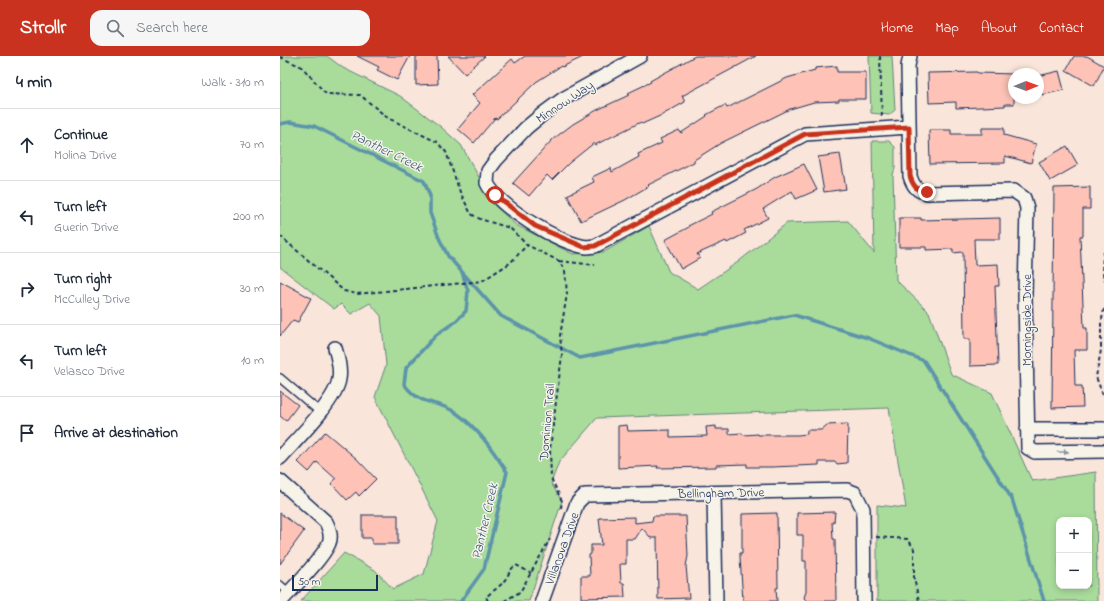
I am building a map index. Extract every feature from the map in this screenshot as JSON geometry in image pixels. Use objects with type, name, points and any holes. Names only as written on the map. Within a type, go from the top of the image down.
[{"type":"street","name":"Minnow Way","points":[[640,56],[563,99],[526,128],[496,160],[488,171],[486,179],[492,192],[526,221],[542,230],[583,247],[591,247],[805,134],[909,127]]},
{"type":"street","points":[[909,127],[908,66],[910,56]]},
{"type":"street","name":"Morningside Drive","points":[[909,127],[910,176],[917,190],[927,192],[1014,192],[1023,196],[1027,208],[1025,295],[1027,445],[1029,449],[1035,452],[1104,451]]},
{"type":"street","points":[[280,458],[330,399],[339,378],[339,363],[335,348]]},
{"type":"street","points":[[1027,429],[1104,429]]},
{"type":"street","points":[[280,481],[326,522],[330,531],[330,542],[323,553],[283,593]]},
{"type":"street","name":"Bellingham Drive","points":[[583,496],[589,494],[847,490],[852,491],[858,496],[863,509],[863,536]]},
{"type":"street","points":[[714,493],[716,601]]},
{"type":"street","name":"Villanova Drive","points":[[542,601],[577,503],[583,496]]},
{"type":"street","points":[[863,536],[864,601]]},
{"type":"lane","points":[[280,378],[320,412]]},
{"type":"path","points":[[880,56],[882,116]]},
{"type":"path","points":[[280,57],[302,68],[326,94],[360,95],[388,118],[437,142],[446,152],[460,192],[471,214],[480,219],[510,228],[527,245],[537,251],[547,253],[559,260],[595,265]]},
{"type":"path","points":[[280,236],[344,291],[357,294],[482,281],[510,264],[527,245]]},
{"type":"path","points":[[1104,252],[1102,265],[1104,280]]},
{"type":"path","name":"Dominion Trail","points":[[559,260],[565,271],[567,294],[560,336],[562,355],[550,449],[552,478],[562,501],[561,509]]},
{"type":"path","points":[[1104,309],[1101,324],[1101,350],[1096,377],[1104,398]]},
{"type":"path","points":[[863,536],[908,539],[914,550],[914,578],[919,601]]},
{"type":"path","points":[[504,601],[520,592],[550,539]]},
{"type":"path","points":[[488,601],[486,597],[495,588],[504,583],[509,570],[516,565],[531,573]]},
{"type":"green space","points":[[280,56],[327,56],[343,68],[400,96],[441,127],[461,145],[495,206],[516,225],[573,254],[604,252],[649,226],[669,272],[698,289],[738,262],[787,223],[848,221],[874,253],[872,141],[889,141],[895,147],[895,168],[893,175],[896,280],[929,312],[951,374],[992,393],[1032,481],[1096,472],[1097,601],[877,601],[877,505],[906,508],[889,408],[597,418],[559,462],[551,483],[562,501],[529,601],[301,601],[344,553],[375,570],[393,589],[424,574],[438,521],[375,397],[386,365],[381,316],[370,303],[351,314],[341,304],[334,309],[280,267]]},
{"type":"green space","points":[[869,56],[892,56],[895,110],[889,115],[871,113]]},
{"type":"building","points":[[357,56],[410,56],[397,80],[377,70],[379,67]]},
{"type":"building","points":[[416,56],[437,56],[438,84],[416,85]]},
{"type":"building","points":[[448,56],[485,56],[465,74]]},
{"type":"building","points":[[525,56],[585,56],[562,67],[561,66],[536,82],[497,119],[495,118],[474,143],[458,129],[480,103],[472,95],[512,59],[515,63]]},
{"type":"building","points":[[695,56],[756,56],[682,96],[685,102],[662,115],[642,124],[641,122],[595,145],[594,143],[569,163],[552,180],[547,175],[529,196],[513,183],[552,140],[573,124],[597,110],[629,95],[628,93],[651,82],[650,81]]},
{"type":"building","points":[[1074,56],[1087,56],[1104,66],[1094,86],[1066,70]]},
{"type":"building","points":[[837,66],[837,72],[866,72],[866,99],[839,99],[839,101],[814,102],[790,109],[721,143],[694,160],[694,162],[648,185],[649,186],[625,200],[581,221],[567,195],[594,182],[592,177],[611,168],[612,172],[639,157],[638,154],[662,143],[660,139],[679,130],[681,133],[707,116],[706,115],[725,105],[727,108],[787,78],[815,70],[815,68]]},
{"type":"building","points":[[1059,71],[1064,90],[1044,95],[1044,75]]},
{"type":"building","points":[[977,72],[1008,74],[1008,104],[1005,104],[1005,106],[956,108],[956,102],[929,103],[928,73]]},
{"type":"building","points":[[982,128],[1004,128],[1004,135],[1036,144],[1031,163],[1005,156],[1005,163],[930,164],[929,130],[951,130],[951,134],[982,134]]},
{"type":"building","points":[[1067,146],[1078,165],[1050,181],[1039,162]]},
{"type":"building","points":[[840,154],[846,189],[824,192],[818,157]]},
{"type":"building","points":[[804,164],[817,190],[796,199],[792,191],[763,209],[768,218],[744,230],[746,233],[727,243],[726,241],[697,254],[700,258],[681,269],[665,240],[712,214],[711,212],[757,189],[775,177]]},
{"type":"building","points":[[1090,187],[1090,209],[1083,209],[1083,236],[1080,236],[1084,328],[1087,328],[1087,350],[1074,350],[1075,386],[1082,386],[1083,407],[1052,408],[1054,188]]},
{"type":"building","points":[[899,218],[921,218],[921,220],[1000,218],[1000,239],[974,239],[975,265],[998,264],[999,286],[995,286],[998,365],[970,366],[970,339],[964,339],[963,252],[953,253],[953,249],[926,250],[926,247],[899,247]]},
{"type":"building","points":[[280,281],[311,298],[298,322],[293,320],[280,336]]},
{"type":"building","points":[[280,391],[298,405],[286,421],[280,416]]},
{"type":"building","points":[[848,424],[847,463],[836,464],[836,462],[819,462],[819,465],[772,467],[747,467],[747,464],[716,465],[716,467],[657,468],[658,466],[618,468],[618,426],[627,425],[628,431],[670,430],[670,437],[707,436],[706,427],[716,426],[716,429],[729,429],[729,434],[798,435],[807,434],[807,430],[821,430],[827,425]]},
{"type":"building","points":[[325,432],[357,459],[376,479],[359,496],[356,492],[347,500],[331,483],[336,479],[317,462],[309,472],[298,462]]},
{"type":"building","points":[[835,512],[834,522],[832,522],[833,539],[835,539],[836,601],[807,601],[804,598],[806,591],[806,561],[803,561],[803,535],[797,535],[797,513]]},
{"type":"building","points":[[280,513],[304,531],[280,564]]},
{"type":"building","points":[[777,513],[777,601],[743,601],[740,557],[740,553],[742,553],[742,514]]},
{"type":"building","points":[[362,515],[398,515],[398,544],[372,544],[372,538],[362,538]]},
{"type":"building","points":[[653,516],[686,516],[688,556],[686,566],[689,598],[658,599],[657,538],[651,538],[642,528],[635,539],[626,539],[626,564],[620,564],[621,583],[624,583],[625,597],[581,598],[581,576],[590,576],[589,555],[591,554],[591,545],[602,545],[599,518],[635,517],[635,523],[652,521]]},
{"type":"waterway","name":"Panther Creek","points":[[280,124],[290,122],[314,126],[424,181],[430,196],[430,213],[439,238],[448,256],[462,272],[468,291],[466,311],[455,322],[436,335],[406,368],[404,384],[417,397],[448,408],[463,418],[484,439],[507,472],[484,569],[461,601]]},
{"type":"waterway","points":[[462,272],[501,316],[580,358],[794,315],[868,338],[924,361],[1012,499],[1044,601]]},
{"type":"route","points":[[495,195],[526,221],[542,230],[587,248],[595,246],[805,134],[909,127],[910,176],[912,184],[917,190],[927,192]]}]
